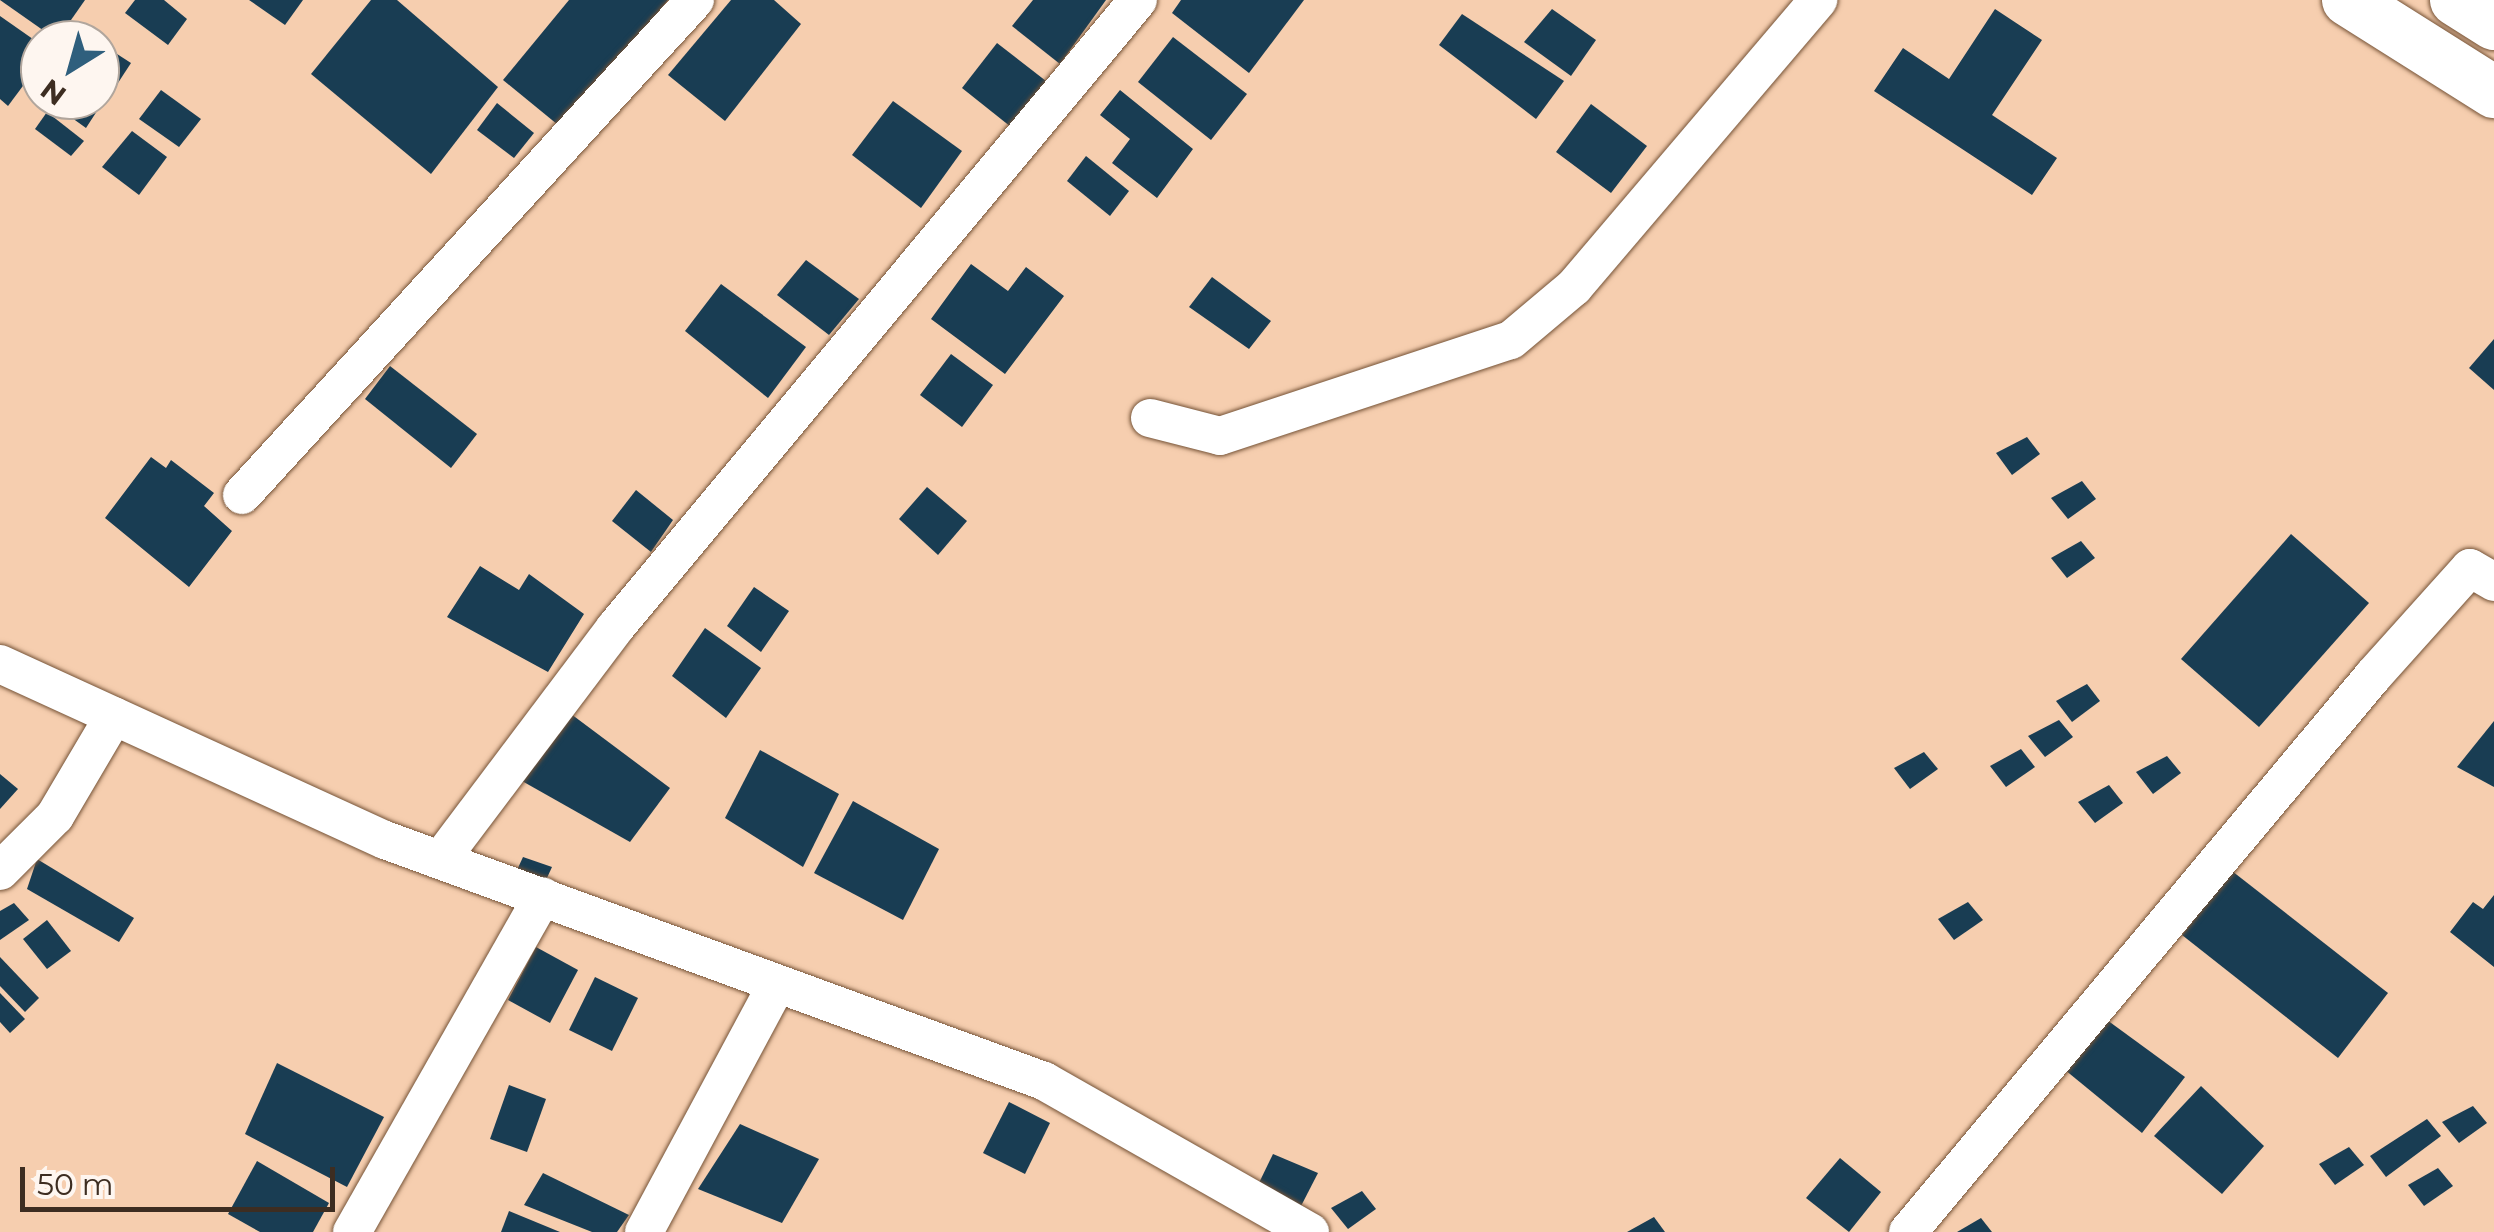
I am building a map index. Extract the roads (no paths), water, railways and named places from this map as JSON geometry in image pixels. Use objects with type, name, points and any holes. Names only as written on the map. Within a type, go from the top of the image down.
[{"type":"main road","points":[[2348,0],[2494,92]]},
{"type":"main road","points":[[2456,0],[2494,24]]},
{"type":"street","points":[[242,495],[695,0]]},
{"type":"street","points":[[441,859],[615,628],[1138,0]]},
{"type":"street","points":[[1150,418],[1220,436],[1511,340],[1574,287],[1818,0]]},
{"type":"street","points":[[1908,1232],[2458,581],[2470,568],[2494,582]]},
{"type":"street","points":[[0,664],[114,716],[236,779],[776,986],[1044,1081],[1310,1232]]},
{"type":"street","points":[[0,871],[54,816],[114,716]]},
{"type":"street","points":[[352,1232],[542,896]]},
{"type":"street","points":[[644,1232],[776,986]]}]
